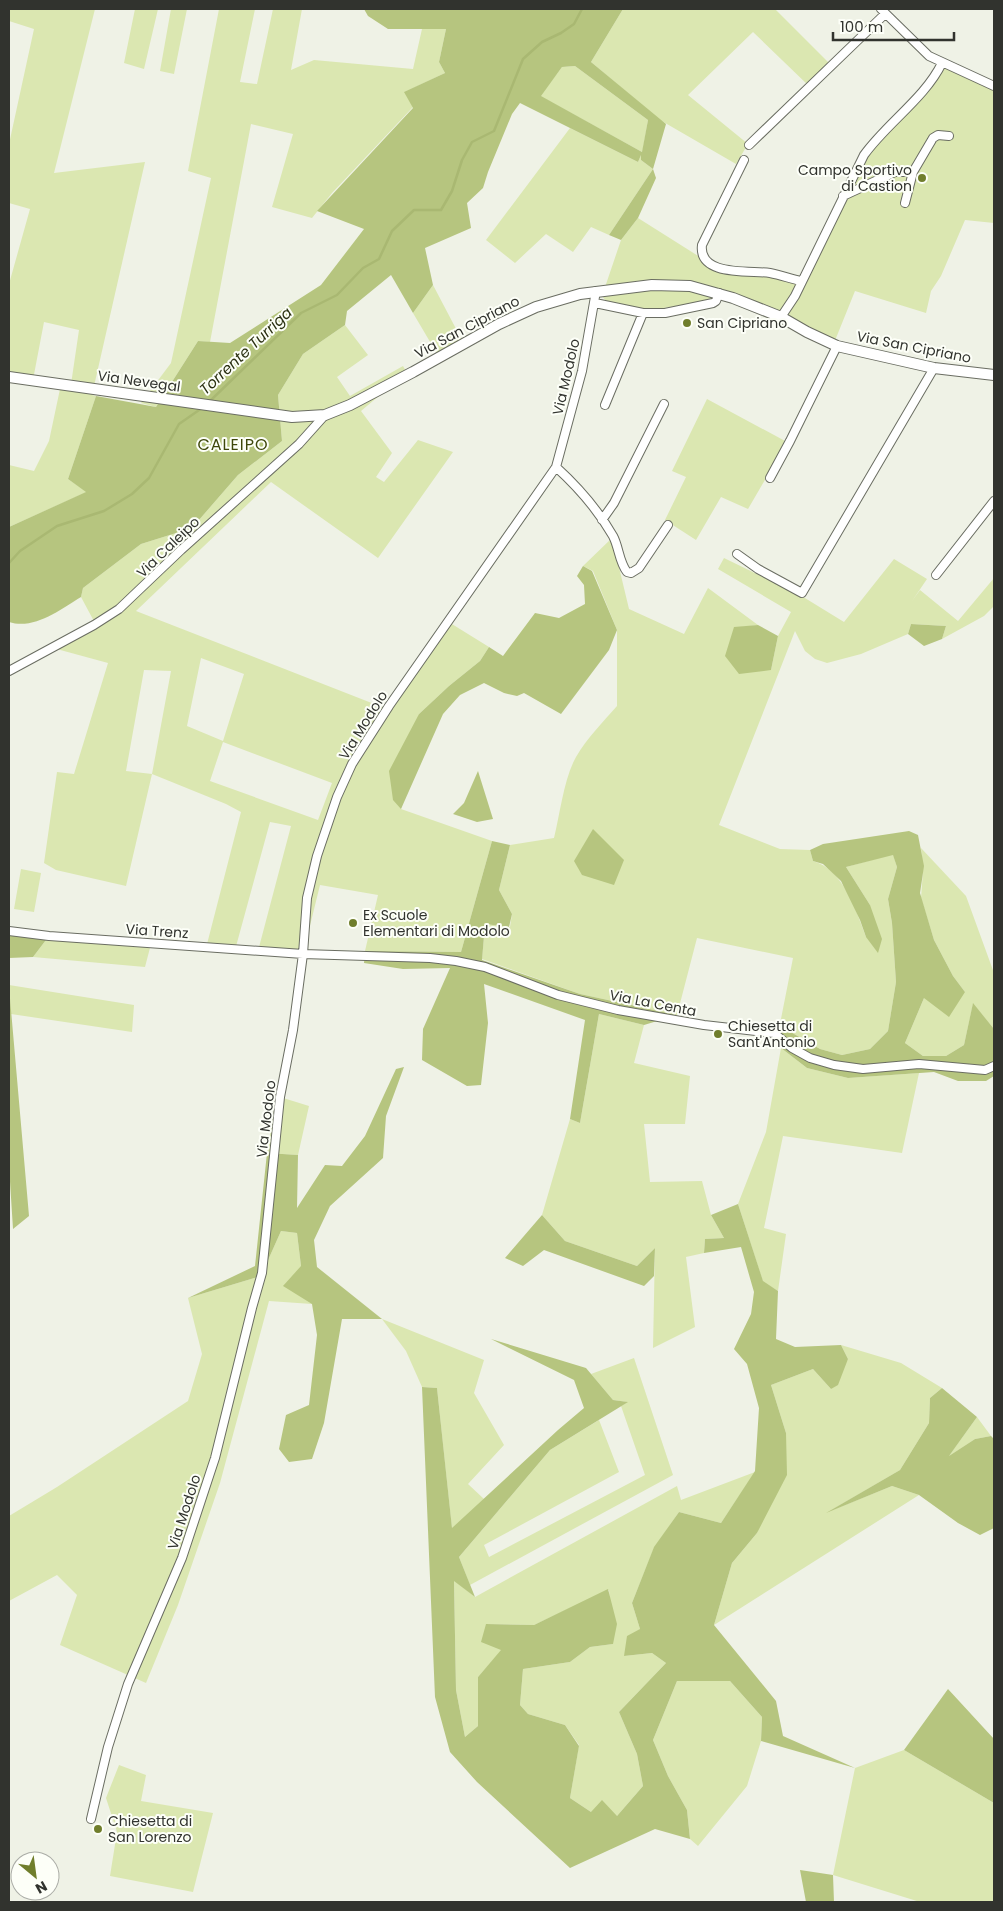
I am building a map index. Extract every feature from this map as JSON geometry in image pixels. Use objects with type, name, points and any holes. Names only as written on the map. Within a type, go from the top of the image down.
[{"type":"main road","name":"Via San Cipriano","points":[[324,415],[350,405],[517,315],[550,302],[596,291],[666,284],[690,286],[719,293],[781,317],[837,346],[934,368],[992,377]]},
{"type":"main road","name":"Via Nevegal","points":[[9,378],[292,417],[324,415]]},
{"type":"street","points":[[749,145],[883,11],[929,56],[994,86]]},
{"type":"street","points":[[781,317],[868,149],[933,78],[942,63]]},
{"type":"street","points":[[905,203],[913,172],[933,138],[938,135],[949,136]]},
{"type":"street","points":[[744,160],[702,245],[703,256],[708,262],[722,268],[738,272],[771,274],[801,281]]},
{"type":"street","points":[[843,196],[895,172],[913,172]]},
{"type":"street","name":"Via Modolo","points":[[90,1819],[108,1747],[128,1684],[182,1558],[215,1458],[252,1308],[259,1289],[280,1097],[293,1030],[303,954],[307,898],[317,856],[336,797],[352,764],[415,668],[556,467],[572,410],[596,291]]},
{"type":"street","points":[[595,303],[643,313],[665,313],[714,304],[719,293]]},
{"type":"street","points":[[605,405],[643,313]]},
{"type":"street","name":"Via San Cipriano","points":[[770,478],[837,346]]},
{"type":"street","points":[[737,554],[758,569],[802,593],[934,368]]},
{"type":"street","points":[[602,520],[614,502],[664,404]]},
{"type":"street","name":"Via Caleipo","points":[[9,671],[94,625],[119,609],[187,544],[299,444],[324,415]]},
{"type":"street","points":[[556,467],[570,480],[602,520],[616,542],[624,568],[629,573],[639,568],[668,525]]},
{"type":"street","points":[[936,575],[994,501]]},
{"type":"street","name":"Via Trenz","points":[[9,931],[49,936],[303,954]]},
{"type":"street","name":"Via La Centa","points":[[303,954],[430,958],[466,963],[485,967],[558,995],[618,1010],[704,1025],[774,1033],[792,1048],[810,1058],[834,1065],[863,1068],[919,1064],[985,1070],[994,1066]]},
{"type":"green space","points":[[9,9],[95,9],[54,173],[145,162],[92,395],[96,396],[68,479],[87,492],[9,527],[9,465],[34,471],[49,441],[60,389],[70,391],[79,330],[44,322],[32,385],[9,381],[9,284],[30,209],[9,203],[9,144],[34,29],[9,21]]},
{"type":"green space","points":[[135,9],[158,9],[144,69],[124,63]]},
{"type":"green space","points":[[171,9],[187,9],[174,74],[160,71]]},
{"type":"green space","points":[[219,9],[255,9],[240,82],[257,84],[273,9],[302,9],[291,70],[314,60],[413,69],[422,29],[446,29],[439,62],[445,73],[405,92],[413,107],[332,193],[312,218],[272,207],[293,134],[251,124],[210,342],[198,341],[156,407],[141,403],[171,363],[211,178],[188,171]]},
{"type":"green space","points":[[364,9],[623,9],[591,62],[666,124],[653,169],[641,160],[641,155],[638,162],[520,103],[512,114],[483,188],[467,203],[471,228],[425,248],[433,285],[413,313],[391,275],[347,311],[345,325],[303,354],[278,395],[282,441],[238,475],[192,528],[141,544],[83,588],[81,597],[56,613],[28,623],[18,624],[9,622],[9,527],[86,492],[68,479],[96,396],[156,407],[198,341],[230,343],[321,285],[364,229],[317,211],[413,108],[404,92],[445,73],[439,62],[446,29],[388,29],[368,16]],"holes":[[[575,66],[648,120],[642,152],[541,96],[562,67]]]},
{"type":"green space","points":[[623,9],[775,9],[833,67],[810,87],[753,32],[688,95],[748,144],[736,164],[660,120],[591,62]]},
{"type":"green space","points":[[575,66],[648,120],[641,160],[653,169],[609,235],[591,227],[573,252],[546,234],[515,263],[486,240],[570,128],[638,162],[642,152],[540,96],[562,67]]},
{"type":"green space","name":"Campo Sportivo di Castion","points":[[945,67],[994,83],[994,223],[965,220],[941,276],[931,291],[926,313],[855,291],[832,348],[737,304],[714,298],[713,300],[651,310],[607,302],[602,296],[621,240],[638,218],[703,259],[722,268],[761,272],[801,282],[863,155]]},
{"type":"green space","points":[[653,169],[656,178],[638,218],[621,240],[609,235]]},
{"type":"green space","points":[[433,285],[464,344],[439,357],[413,313]]},
{"type":"green space","points":[[345,325],[368,355],[337,377],[350,396],[403,366],[408,375],[398,380],[361,411],[392,453],[376,477],[384,482],[418,440],[453,452],[378,558],[271,482],[136,611],[387,709],[447,621],[489,647],[480,661],[419,714],[401,809],[492,841],[461,952],[365,951],[378,895],[320,885],[303,954],[258,951],[291,826],[270,822],[235,950],[206,948],[241,812],[152,774],[126,886],[56,870],[44,863],[57,772],[74,774],[108,663],[53,648],[96,625],[81,597],[83,588],[141,544],[192,528],[238,475],[282,441],[278,395],[303,354]],"holes":[[[201,658],[244,674],[223,741],[187,726]],[[144,670],[171,671],[152,774],[126,771]],[[223,742],[332,783],[318,820],[210,781]]]},
{"type":"green space","points":[[707,399],[787,442],[748,509],[721,497],[696,540],[665,520],[686,477],[672,471]]},
{"type":"green space","points":[[612,538],[629,609],[684,634],[708,588],[758,625],[734,628],[771,670],[778,636],[791,612],[718,569],[724,558],[800,595],[844,622],[894,559],[927,579],[912,601],[920,590],[958,621],[994,578],[994,606],[984,616],[942,639],[946,626],[911,624],[908,634],[861,654],[827,663],[815,659],[805,651],[795,631],[719,825],[780,849],[810,850],[813,861],[833,872],[840,881],[853,903],[866,937],[870,905],[846,867],[893,854],[897,867],[888,899],[892,923],[896,982],[888,1031],[870,1049],[842,1055],[820,1049],[789,1031],[779,1029],[793,958],[697,938],[677,1015],[580,994],[482,959],[485,924],[510,927],[512,914],[499,890],[510,845],[554,838],[565,786],[576,757],[595,730],[617,706],[617,630],[593,571],[583,566]]},
{"type":"green space","points":[[583,566],[592,571],[617,630],[609,650],[561,714],[524,693],[517,696],[504,693],[484,683],[460,695],[443,714],[401,809],[393,800],[389,771],[419,714],[480,661],[489,647],[503,656],[535,613],[559,618],[585,604],[584,585],[577,576]]},
{"type":"green space","points":[[911,624],[946,626],[942,639],[924,646],[908,634]]},
{"type":"green space","points":[[758,625],[778,636],[771,670],[739,674],[725,656],[734,627]]},
{"type":"green space","points":[[478,771],[493,819],[477,822],[453,814],[464,803]]},
{"type":"green space","points":[[593,829],[624,860],[614,885],[582,875],[574,861]]},
{"type":"green space","points":[[909,831],[918,835],[924,866],[920,893],[934,940],[953,976],[965,992],[949,1017],[924,998],[905,1043],[923,1056],[946,1056],[964,1045],[973,1003],[994,1029],[994,1076],[986,1081],[958,1081],[934,1072],[848,1078],[807,1068],[781,1048],[779,1029],[789,1031],[820,1049],[842,1055],[870,1049],[888,1031],[896,982],[892,923],[888,899],[897,867],[893,855],[846,867],[870,905],[882,939],[878,953],[866,937],[841,881],[823,864],[813,861],[810,850],[823,844]]},
{"type":"green space","points":[[492,841],[510,845],[499,890],[512,914],[509,927],[485,924],[482,960],[580,994],[677,1015],[644,1025],[599,1014],[580,1123],[570,1119],[585,1020],[484,984],[488,1023],[481,1085],[467,1086],[422,1060],[423,1029],[450,968],[403,969],[364,963],[365,951],[461,952]]},
{"type":"green space","points":[[921,848],[966,896],[994,973],[994,1029],[973,1004],[964,1045],[946,1056],[923,1056],[905,1043],[924,998],[965,992],[953,976],[934,940],[921,898],[923,871]]},
{"type":"green space","points":[[21,869],[41,873],[34,912],[14,909]]},
{"type":"green space","points":[[9,931],[49,936],[33,957],[9,958]]},
{"type":"green space","points":[[49,936],[151,944],[145,967],[33,957]]},
{"type":"green space","points":[[9,985],[134,1005],[132,1032],[11,1014]]},
{"type":"green space","points":[[9,987],[29,1216],[13,1229],[9,1166]]},
{"type":"green space","points":[[599,1014],[644,1025],[634,1063],[690,1076],[685,1124],[644,1124],[650,1182],[702,1181],[711,1215],[724,1238],[705,1239],[704,1253],[686,1257],[695,1327],[653,1348],[655,1248],[637,1266],[565,1241],[542,1215],[570,1119],[580,1123]]},
{"type":"green space","points":[[781,1048],[807,1068],[848,1078],[919,1073],[902,1153],[783,1136],[764,1228],[786,1234],[778,1291],[763,1282],[738,1204],[766,1132]]},
{"type":"green space","points":[[404,1067],[386,1116],[383,1158],[330,1206],[314,1240],[317,1267],[382,1319],[342,1319],[324,1423],[312,1459],[289,1462],[279,1449],[286,1415],[309,1405],[317,1335],[312,1304],[283,1286],[301,1266],[297,1233],[281,1231],[261,1276],[188,1298],[255,1266],[267,1153],[298,1155],[297,1208],[325,1165],[342,1166],[365,1136],[396,1069]]},
{"type":"green space","points":[[280,1097],[309,1106],[298,1155],[267,1153],[276,1099]]},
{"type":"green space","points":[[738,1204],[763,1281],[778,1291],[776,1339],[795,1347],[841,1345],[848,1359],[838,1385],[831,1389],[813,1369],[771,1385],[786,1433],[787,1475],[757,1533],[732,1563],[714,1625],[776,1701],[783,1736],[855,1768],[761,1741],[762,1717],[730,1681],[677,1681],[653,1740],[668,1776],[687,1810],[690,1839],[655,1829],[570,1868],[477,1782],[450,1752],[435,1697],[422,1387],[437,1388],[452,1528],[584,1408],[574,1380],[491,1339],[586,1368],[613,1400],[628,1402],[550,1450],[459,1557],[475,1597],[454,1581],[456,1690],[465,1737],[478,1726],[478,1677],[501,1650],[481,1642],[486,1624],[534,1625],[608,1589],[617,1624],[613,1644],[590,1647],[570,1662],[523,1669],[520,1705],[528,1714],[565,1725],[579,1746],[570,1798],[591,1812],[602,1800],[617,1816],[643,1786],[637,1754],[619,1712],[666,1663],[652,1653],[624,1656],[627,1636],[640,1629],[632,1603],[654,1547],[679,1512],[721,1523],[755,1471],[759,1408],[747,1364],[734,1349],[751,1314],[754,1292],[741,1247],[704,1253],[705,1239],[724,1238],[711,1215]]},
{"type":"green space","points":[[542,1215],[565,1241],[637,1266],[655,1248],[654,1276],[644,1286],[544,1250],[523,1266],[505,1258]]},
{"type":"green space","points":[[281,1231],[297,1233],[301,1266],[312,1304],[269,1301],[220,1483],[178,1605],[146,1683],[60,1645],[77,1595],[57,1575],[9,1601],[9,1516],[57,1487],[188,1401],[202,1354],[188,1298],[261,1276]]},
{"type":"green space","points":[[382,1319],[484,1360],[474,1393],[504,1445],[468,1484],[484,1499],[452,1529],[437,1388],[422,1387],[406,1351]]},
{"type":"green space","points":[[841,1345],[901,1363],[942,1388],[930,1398],[929,1423],[900,1470],[830,1511],[892,1486],[919,1495],[714,1625],[732,1563],[757,1533],[786,1433],[771,1385],[813,1369],[831,1389],[848,1359]]},
{"type":"green space","points":[[634,1358],[673,1475],[470,1585],[459,1557],[550,1450],[599,1420],[619,1472],[484,1545],[489,1557],[645,1475],[621,1406],[627,1402],[613,1400],[591,1374]]},
{"type":"green space","points":[[942,1388],[977,1417],[949,1456],[975,1439],[991,1436],[994,1439],[994,1528],[980,1535],[958,1523],[919,1495],[892,1486],[826,1513],[900,1470],[929,1423],[930,1398]]},
{"type":"green space","points":[[977,1417],[991,1436],[975,1439],[948,1457]]},
{"type":"green space","points":[[755,1472],[721,1523],[679,1512],[654,1548],[632,1603],[640,1629],[624,1656],[652,1653],[666,1663],[619,1712],[637,1754],[643,1786],[617,1816],[591,1812],[570,1798],[579,1745],[565,1725],[528,1714],[520,1705],[523,1669],[570,1662],[590,1647],[613,1644],[609,1590],[534,1625],[486,1624],[502,1650],[478,1677],[478,1726],[465,1737],[456,1690],[454,1580],[475,1597],[677,1486],[681,1500]]},
{"type":"green space","points":[[677,1681],[730,1681],[762,1717],[761,1741],[747,1786],[698,1846],[690,1839],[687,1810],[668,1776],[653,1740]]},
{"type":"green space","points":[[948,1689],[994,1739],[994,1803],[904,1750]]},
{"type":"green space","points":[[904,1750],[994,1803],[994,1902],[920,1902],[833,1875],[855,1768]]},
{"type":"green space","points":[[119,1765],[146,1775],[141,1801],[213,1813],[193,1892],[110,1876],[117,1832],[106,1798]]},
{"type":"green space","points":[[800,1870],[833,1875],[834,1902],[806,1902]]},
{"type":"waterway","name":"Torrente Turriga","points":[[210,401],[301,313],[337,295],[363,268],[379,259],[392,231],[414,210],[441,210],[452,191],[462,160],[472,142],[494,131],[523,59],[542,42],[574,24],[582,9]]},
{"type":"waterway","name":"Torrente Turriga","points":[[9,563],[20,551],[57,526],[104,511],[132,494],[149,478],[179,424],[202,408]]},
{"type":"place","name":"Campo Sportivo di Castion","points":[[922,178]]},
{"type":"place","name":"San Cipriano","points":[[687,323]]},
{"type":"place","name":"Ex Scuole Elementari di Modolo","points":[[353,923]]},
{"type":"place","name":"Chiesetta di Sant'Antonio","points":[[718,1034]]},
{"type":"place","name":"Chiesetta di San Lorenzo","points":[[98,1829]]},
{"type":"district","name":"CALEIPO","points":[[233,444]]}]
